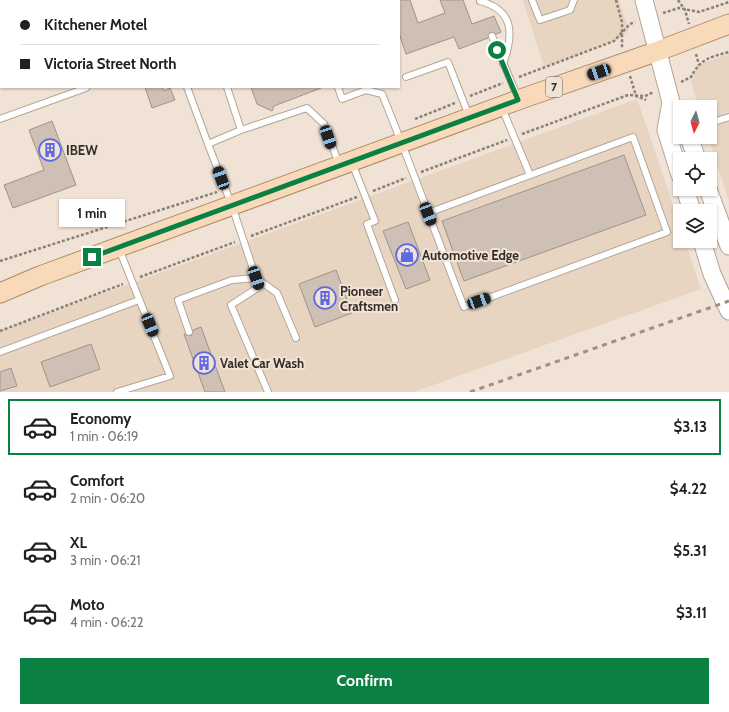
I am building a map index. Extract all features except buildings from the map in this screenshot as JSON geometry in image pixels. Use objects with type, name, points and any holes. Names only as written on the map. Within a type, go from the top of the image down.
[{"type":"main road","points":[[644,0],[673,106]]},
{"type":"main road","name":"7","points":[[0,293],[510,103],[658,51],[729,24]]},
{"type":"main road","points":[[671,102],[666,130],[673,152]]},
{"type":"main road","points":[[711,196],[729,246]]},
{"type":"main road","points":[[704,248],[712,274],[729,312]]},
{"type":"lane","points":[[532,0],[540,20],[570,10],[574,0]]},
{"type":"lane","points":[[480,1],[493,5],[505,15],[510,31],[509,47],[503,64]]},
{"type":"lane","points":[[492,36],[503,64],[510,103],[530,175]]},
{"type":"lane","points":[[406,76],[448,62],[470,118]]},
{"type":"lane","points":[[0,119],[86,88]]},
{"type":"lane","points":[[188,88],[232,206],[259,287],[231,305],[268,392]]},
{"type":"lane","points":[[227,88],[241,130]]},
{"type":"lane","points":[[338,88],[342,99],[365,89],[382,94],[402,143],[428,214],[464,307],[667,232],[632,137],[428,214]]},
{"type":"lane","points":[[208,144],[241,130],[307,108],[324,124],[333,150],[346,164],[375,221],[367,224],[395,300]]},
{"type":"lane","points":[[717,121],[729,117]]},
{"type":"lane","points":[[117,392],[170,376],[118,248]]},
{"type":"lane","points":[[189,332],[178,300],[232,280],[256,278],[277,293],[296,338]]},
{"type":"lane","points":[[0,352],[140,300]]},
{"type":"path","points":[[616,0],[622,22],[621,45]]},
{"type":"path","points":[[678,1],[686,12]]},
{"type":"path","points":[[680,8],[686,12],[699,12],[729,2]]},
{"type":"path","points":[[526,74],[614,41],[630,24]]},
{"type":"path","points":[[688,79],[698,63],[729,52]]},
{"type":"path","points":[[476,93],[498,84]]},
{"type":"path","points":[[633,89],[636,96],[646,100]]},
{"type":"path","points":[[533,130],[628,95],[645,96]]},
{"type":"path","points":[[408,122],[455,103]]},
{"type":"path","points":[[429,169],[506,141]]},
{"type":"path","points":[[377,189],[404,179]]},
{"type":"path","points":[[0,261],[205,195]]},
{"type":"path","points":[[256,235],[355,197]]},
{"type":"path","points":[[144,276],[229,245]]},
{"type":"path","points":[[0,331],[121,284]]},
{"type":"shaded area","points":[[523,0],[619,0],[629,30],[618,39],[544,67]]},
{"type":"shaded area","points":[[729,54],[729,201],[717,164],[717,152],[713,152],[710,144],[717,144],[717,100],[696,100],[691,81],[698,65]]},
{"type":"shaded area","points":[[637,99],[673,204],[673,248],[687,248],[701,289],[414,392],[0,392],[0,331]]},
{"type":"railway","points":[[470,392],[729,301]]},
{"type":"place","name":"IBEW","points":[[50,150]]},
{"type":"place","name":"Automotive Edge","points":[[407,255]]},
{"type":"place","name":"Pioneer Craftsmen","points":[[325,298]]},
{"type":"place","name":"Valet Car Wash","points":[[204,363]]},
{"type":"route","points":[[92,257],[518,100],[497,50]]}]
